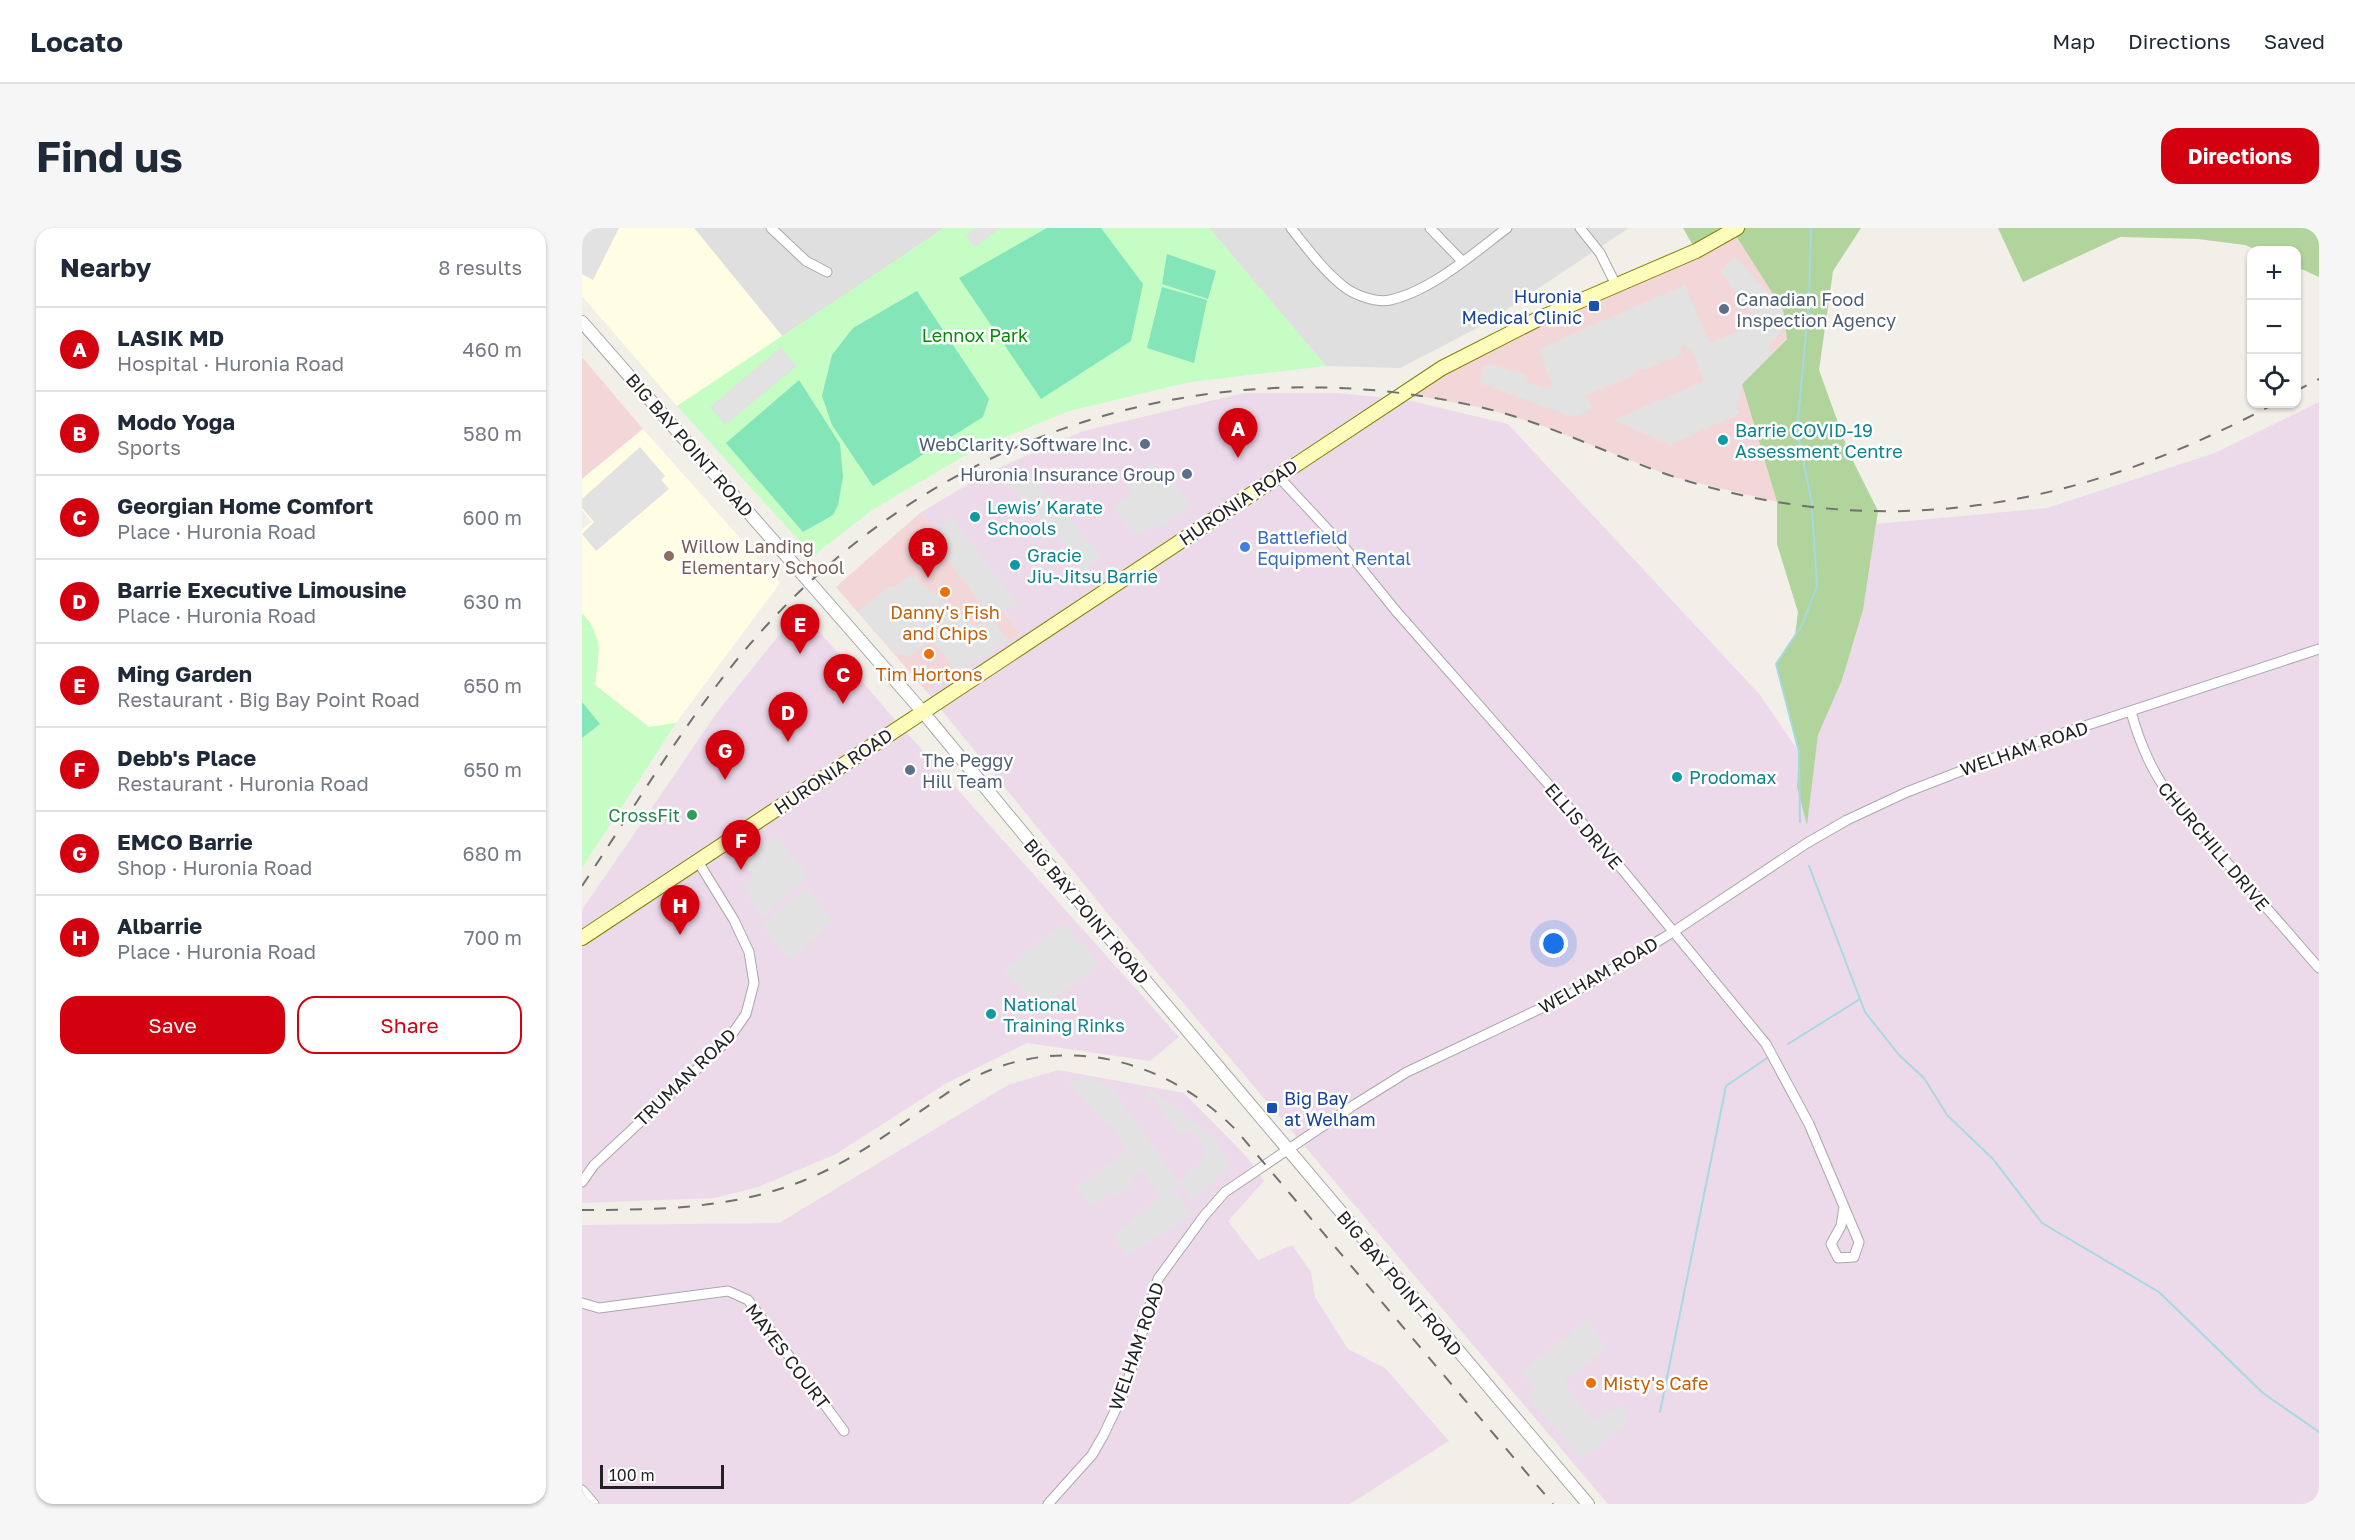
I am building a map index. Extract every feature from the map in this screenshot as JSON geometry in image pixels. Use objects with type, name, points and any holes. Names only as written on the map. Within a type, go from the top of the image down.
[{"type":"main road","name":"HURONIA ROAD","points":[[582,938],[1442,368],[1538,319],[1696,251],[1737,228]]},
{"type":"street","points":[[771,228],[806,261],[827,272]]},
{"type":"street","points":[[1291,228],[1344,288],[1366,298],[1389,301],[1431,282],[1507,228]]},
{"type":"street","points":[[1431,228],[1462,261]]},
{"type":"street","points":[[1580,228],[1600,253],[1616,285]]},
{"type":"street","name":"BIG BAY POINT ROAD","points":[[582,322],[922,711],[1288,1151],[1588,1504]]},
{"type":"street","name":"ELLIS DRIVE","points":[[1277,476],[1345,548],[1404,620],[1607,851],[1766,1044],[1809,1124],[1859,1242],[1854,1257],[1838,1258],[1831,1244],[1841,1226],[1844,1207]]},
{"type":"street","name":"WELHAM ROAD","points":[[1048,1504],[1092,1455],[1103,1436],[1125,1390],[1158,1279],[1204,1216],[1225,1192],[1407,1072],[1571,994],[1673,932],[1807,843],[1846,820],[1934,779],[2033,743],[2319,649]]},
{"type":"street","name":"CHURCHILL DRIVE","points":[[2131,712],[2149,765],[2170,796],[2319,968]]},
{"type":"street","name":"TRUMAN ROAD","points":[[582,1182],[594,1164],[728,1040],[746,1014],[754,983],[749,952],[734,920],[698,860]]},
{"type":"street","name":"MAYES COURT","points":[[582,1303],[599,1308],[728,1291],[748,1300],[844,1431]]},
{"type":"street","points":[[582,1490],[594,1504]]},
{"type":"shaded area","points":[[582,228],[694,228],[783,337],[677,406],[582,296]]},
{"type":"shaded area","points":[[582,228],[619,228],[593,280],[582,274]]},
{"type":"shaded area","points":[[694,228],[944,228],[783,337]]},
{"type":"shaded area","points":[[976,228],[1001,228],[974,247],[966,235]]},
{"type":"shaded area","points":[[1209,228],[1629,228],[1485,324],[1400,368],[1326,366]]},
{"type":"shaded area","points":[[1733,231],[1783,310],[1787,338],[1742,384],[1777,502],[1673,477],[1543,426],[1488,409],[1404,393],[1442,368]]},
{"type":"shaded area","points":[[1735,256],[1783,310],[1786,327],[1769,345],[1772,353],[1742,384],[1738,409],[1740,413],[1671,445],[1614,420],[1704,381],[1693,353],[1684,346],[1679,348],[1682,354],[1644,370],[1637,368],[1635,375],[1586,395],[1592,409],[1572,417],[1480,383],[1484,366],[1491,365],[1525,374],[1529,383],[1546,389],[1553,386],[1538,349],[1685,285],[1709,343],[1759,323],[1720,271]]},
{"type":"shaded area","points":[[781,347],[797,366],[725,425],[710,407]]},
{"type":"shaded area","points":[[582,357],[643,429],[582,479]]},
{"type":"shaded area","points":[[1244,393],[1338,393],[1407,400],[1508,424],[1760,695],[1799,752],[1797,787],[1807,823],[1818,735],[1842,680],[1863,610],[1876,524],[2047,508],[2215,453],[2319,402],[2319,1504],[1608,1504],[1118,926],[926,691],[1021,633],[920,513],[987,473],[1083,431]]},
{"type":"shaded area","name":"Willow Landing Elementary School","points":[[643,429],[780,583],[676,723],[649,727],[594,685],[600,646],[590,622],[582,613],[582,529],[592,522],[582,510],[582,479]]},
{"type":"shaded area","points":[[640,447],[665,476],[661,480],[669,489],[596,551],[582,534],[594,522],[582,508],[582,499]]},
{"type":"shaded area","points":[[1153,462],[1192,503],[1160,528],[1151,526],[1137,536],[1112,508],[1131,495],[1126,483]]},
{"type":"shaded area","points":[[1024,467],[1102,557],[1083,572],[1074,556],[1011,487],[1001,481]]},
{"type":"shaded area","points":[[920,513],[1021,633],[926,691],[836,587]]},
{"type":"shaded area","points":[[950,516],[1018,604],[991,617],[1009,641],[957,672],[931,639],[909,657],[894,653],[858,612],[888,587],[895,587],[909,576],[916,577],[929,592],[935,593],[949,607],[956,608],[969,624],[977,626],[990,616],[931,538]]},
{"type":"shaded area","points":[[800,609],[890,714],[1179,1037],[1150,1061],[1027,1043],[945,1084],[836,1154],[758,1187],[715,1198],[582,1203],[582,910],[718,711]]},
{"type":"shaded area","points":[[776,835],[806,872],[807,877],[762,918],[742,886],[755,878],[742,859]]},
{"type":"shaded area","points":[[806,888],[834,921],[789,960],[762,925]]},
{"type":"shaded area","points":[[1063,923],[1100,964],[1040,1010],[1004,970]]},
{"type":"shaded area","points":[[1058,1070],[1184,1093],[1247,1157],[1264,1181],[1228,1221],[1258,1260],[1292,1245],[1311,1272],[1315,1297],[1348,1349],[1385,1368],[1449,1441],[1350,1504],[582,1504],[582,1225],[779,1223],[1008,1085]]},
{"type":"shaded area","points":[[1089,1078],[1112,1088],[1179,1182],[1208,1155],[1203,1158],[1203,1146],[1193,1132],[1186,1130],[1179,1135],[1154,1099],[1144,1097],[1150,1089],[1221,1143],[1218,1146],[1231,1165],[1193,1201],[1180,1183],[1173,1188],[1191,1215],[1127,1256],[1113,1236],[1160,1197],[1142,1171],[1130,1180],[1134,1186],[1112,1197],[1108,1192],[1092,1207],[1075,1188],[1126,1151],[1138,1165],[1109,1123],[1103,1122],[1068,1082]]},
{"type":"shaded area","points":[[1587,1320],[1606,1349],[1563,1382],[1594,1421],[1622,1405],[1629,1421],[1582,1460],[1527,1397],[1534,1387],[1521,1372]]},
{"type":"green space","name":"Lennox Park","points":[[944,228],[1209,228],[1326,366],[1190,382],[1069,411],[976,449],[872,510],[813,556],[677,406]]},
{"type":"green space","points":[[1047,228],[1101,228],[1143,284],[1131,341],[1041,399],[959,278]]},
{"type":"green space","points":[[1683,228],[1861,228],[1833,271],[1819,370],[1849,453],[1878,511],[1863,610],[1842,680],[1818,735],[1807,825],[1797,787],[1799,752],[1776,664],[1795,636],[1798,612],[1777,544],[1777,502],[1742,384],[1787,339],[1783,310],[1733,231],[1696,251]]},
{"type":"green space","points":[[1998,228],[2319,228],[2319,277],[2301,269],[2301,246],[2247,246],[2198,239],[2120,237],[2023,282]]},
{"type":"green space","points":[[1167,254],[1216,271],[1208,299],[1162,284]]},
{"type":"green space","points":[[1162,287],[1207,300],[1194,363],[1147,348]]},
{"type":"green space","points":[[917,291],[989,399],[983,417],[873,486],[832,425],[822,396],[832,355],[853,328]]},
{"type":"green space","points":[[799,380],[840,444],[843,477],[838,505],[833,515],[803,532],[726,443]]},
{"type":"green space","points":[[582,613],[597,638],[595,685],[649,727],[676,723],[582,868]]},
{"type":"green space","points":[[582,702],[600,724],[582,738]]},
{"type":"waterway","points":[[1811,228],[1809,302],[1797,430],[1812,504]]},
{"type":"waterway","points":[[1800,822],[1799,752],[1776,664],[1802,625],[1817,586],[1812,510]]},
{"type":"waterway","points":[[1809,866],[1865,1012],[1899,1055],[1924,1078],[1947,1115],[1993,1159],[2042,1223],[2159,1292],[2263,1393],[2319,1432]]},
{"type":"waterway","points":[[1788,1044],[1860,999]]},
{"type":"waterway","points":[[1660,1412],[1726,1086],[1767,1058]]},
{"type":"railway","points":[[2301,388],[2319,379]]},
{"type":"railway","points":[[582,886],[716,686],[767,625],[840,556],[919,498],[1005,452],[1096,418],[1190,397],[1287,388],[1385,391],[1484,408],[1511,415],[1694,483],[1770,501],[1846,510],[1919,510],[1992,503],[2064,488],[2134,467],[2204,438],[2266,408]]},
{"type":"railway","points":[[582,1210],[695,1206],[778,1190],[845,1161],[955,1088],[991,1070],[1028,1059],[1066,1055],[1103,1058],[1139,1068],[1174,1083],[1206,1104],[1236,1130],[1553,1504]]},
{"type":"place","name":"Huronia Medical Clinic","points":[[1594,306]]},
{"type":"place","name":"Canadian Food Inspection Agency","points":[[1724,309]]},
{"type":"place","name":"Barrie COVID-19 Assessment Centre","points":[[1723,440]]},
{"type":"place","name":"WebClarity Software Inc.","points":[[1145,444]]},
{"type":"place","name":"LASIK MD","points":[[1238,458]]},
{"type":"place","name":"Huronia Insurance Group","points":[[1187,474]]},
{"type":"place","name":"Lewis’ Karate Schools","points":[[975,517]]},
{"type":"place","name":"Battlefield Equipment Rental","points":[[1245,547]]},
{"type":"place","name":"Willow Landing Elementary School","points":[[669,556]]},
{"type":"place","name":"Gracie Jiu-Jitsu Barrie","points":[[1015,565]]},
{"type":"place","name":"Modo Yoga","points":[[928,578]]},
{"type":"place","name":"Danny's Fish and Chips","points":[[945,592]]},
{"type":"place","name":"Ming Garden","points":[[800,654]]},
{"type":"place","name":"Tim Hortons","points":[[929,654]]},
{"type":"place","name":"Georgian Home Comfort","points":[[843,704]]},
{"type":"place","name":"Barrie Executive Limousine","points":[[788,742]]},
{"type":"place","name":"The Peggy Hill Team","points":[[910,770]]},
{"type":"place","name":"Prodomax","points":[[1677,777]]},
{"type":"place","name":"EMCO Barrie","points":[[725,780]]},
{"type":"place","name":"CrossFit","points":[[692,815]]},
{"type":"place","name":"Debb's Place","points":[[741,870]]},
{"type":"place","name":"Albarrie","points":[[680,935]]},
{"type":"place","name":"National Training Rinks","points":[[991,1014]]},
{"type":"place","name":"Big Bay at Welham","points":[[1272,1108]]},
{"type":"place","name":"Misty's Cafe","points":[[1591,1383]]}]
